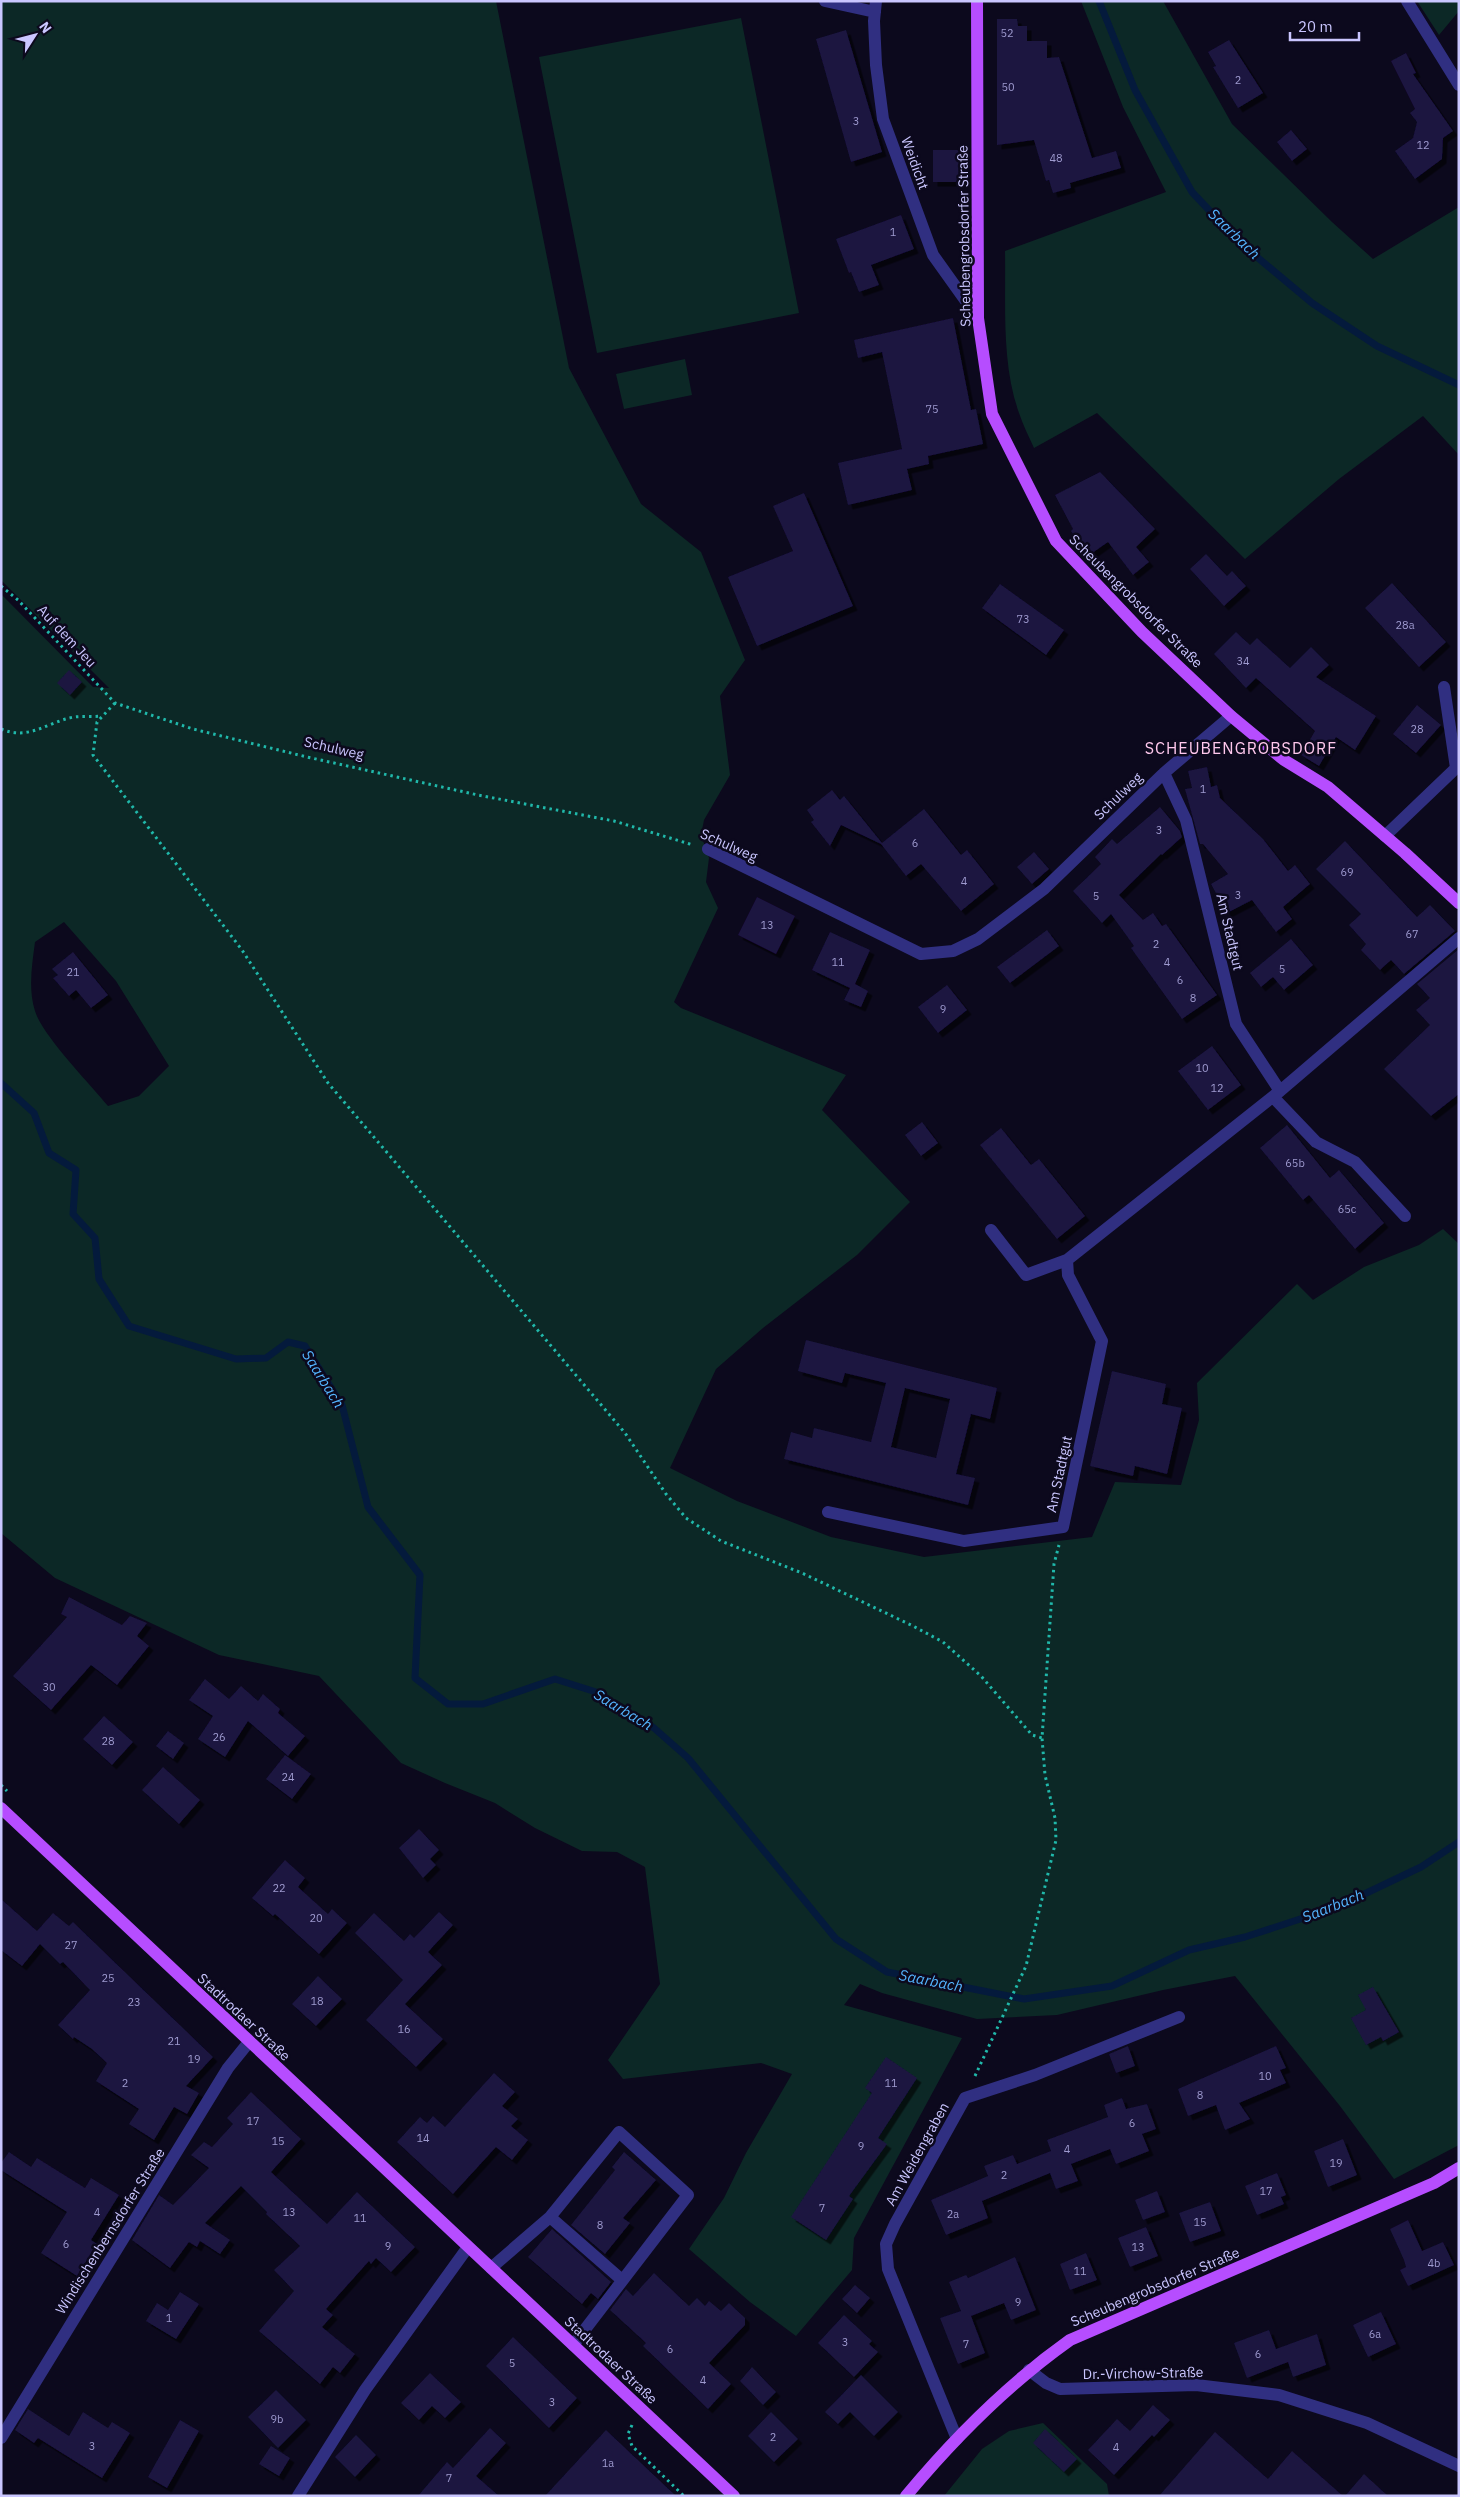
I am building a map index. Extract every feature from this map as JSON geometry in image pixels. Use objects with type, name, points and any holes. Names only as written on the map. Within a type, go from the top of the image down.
[{"type":"main road","name":"Scheubengrobsdorfer Straße","points":[[977,1],[978,318],[992,414],[1056,541],[1142,632],[1231,716],[1284,760],[1328,787],[1459,903]]},
{"type":"main road","name":"Stadtrodaer Straße","points":[[1,1808],[734,2496]]},
{"type":"main road","name":"Scheubengrobsdorfer Straße","points":[[906,2496],[956,2439],[999,2395],[1070,2340],[1434,2183],[1459,2168]]},
{"type":"street","points":[[825,1],[876,7]]},
{"type":"street","points":[[1407,1],[1459,86]]},
{"type":"street","name":"Weidicht","points":[[876,7],[876,65],[883,119],[933,255],[978,318]]},
{"type":"street","points":[[1385,836],[1456,768],[1444,688]]},
{"type":"street","name":"Schulweg","points":[[708,849],[921,954],[953,951],[978,938],[1044,889],[1164,773],[1231,716]]},
{"type":"street","name":"Am Stadtgut","points":[[1164,773],[1188,830],[1236,1024],[1276,1094],[1316,1142],[1355,1162],[1405,1216]]},
{"type":"street","points":[[991,1230],[1026,1275],[1067,1260],[1276,1094],[1459,938]]},
{"type":"street","name":"Am Stadtgut","points":[[828,1512],[964,1541],[1063,1527],[1102,1341],[1068,1275],[1067,1260]]},
{"type":"street","name":"Am Weidengraben","points":[[956,2439],[888,2268],[886,2244],[965,2098],[1035,2075],[1179,2017]]},
{"type":"street","name":"Windischenbernsdorfer Straße","points":[[1,2438],[218,2084],[250,2042]]},
{"type":"street","points":[[491,2268],[550,2217],[619,2132],[688,2195],[573,2345]]},
{"type":"street","points":[[550,2217],[622,2280]]},
{"type":"street","points":[[298,2496],[365,2390],[468,2246]]},
{"type":"street","name":"Dr.-Virchow-Straße","points":[[1029,2370],[1046,2383],[1060,2389],[1196,2385],[1280,2394],[1367,2423],[1459,2466]]},
{"type":"path","name":"Auf dem Jeu","points":[[1,586],[18,600],[115,704]]},
{"type":"path","points":[[115,704],[97,722],[93,755],[242,950],[328,1083],[625,1433],[666,1494],[686,1518],[721,1542],[802,1573],[911,1625],[942,1642],[981,1676],[1032,1735],[1042,1738]]},
{"type":"path","name":"Schulweg","points":[[115,704],[194,729],[306,757],[478,795],[614,821],[708,849]]},
{"type":"path","points":[[1,729],[11,733],[30,734],[73,718],[102,716]]},
{"type":"path","points":[[965,2098],[1026,1966],[1056,1840],[1055,1818],[1045,1776],[1042,1738],[1054,1564],[1063,1527]]},
{"type":"path","points":[[645,2412],[630,2428],[628,2434],[632,2446],[684,2496]]},
{"type":"green space","points":[[1,1],[496,1],[569,368],[641,504],[701,552],[745,660],[720,696],[730,775],[704,820],[701,835],[709,858],[706,882],[718,908],[674,1002],[681,1008],[846,1075],[822,1110],[910,1202],[857,1255],[763,1328],[716,1369],[670,1468],[737,1501],[831,1537],[924,1557],[1092,1537],[1115,1482],[1181,1485],[1199,1420],[1197,1383],[1297,1284],[1313,1300],[1364,1267],[1419,1245],[1443,1229],[1459,1244],[1459,2145],[1394,2179],[1340,2106],[1235,1976],[1163,1990],[1057,2015],[977,2019],[882,1993],[860,1984],[844,2005],[962,2038],[854,2238],[852,2270],[796,2336],[750,2302],[689,2249],[724,2198],[746,2153],[792,2074],[761,2063],[623,2079],[608,2060],[660,1984],[645,1867],[617,1852],[582,1851],[535,1828],[495,1803],[401,1763],[319,1676],[219,1655],[55,1578],[1,1533],[1,594],[93,687],[109,688],[1,580]],"holes":[[[64,922],[116,981],[169,1066],[139,1096],[108,1106],[56,1046],[39,1021],[33,1003],[31,986],[35,942]]]},
{"type":"green space","points":[[1081,1],[1163,1],[1232,124],[1332,222],[1373,259],[1459,207],[1459,455],[1423,416],[1339,479],[1245,559],[1097,413],[1034,448],[1019,413],[1009,374],[1006,333],[1005,251],[1166,192],[1123,107]]},
{"type":"green space","points":[[1417,1],[1459,1],[1459,11],[1439,35]]},
{"type":"green space","points":[[741,18],[799,313],[597,353],[539,57]]},
{"type":"green space","points":[[685,359],[692,395],[624,409],[616,374]]},
{"type":"green space","points":[[1043,2423],[1107,2484],[1109,2496],[944,2496],[982,2449],[1009,2431]]},
{"type":"building","points":[[997,19],[1017,19],[1018,26],[1027,26],[1027,41],[1047,41],[1047,58],[1059,57],[1092,158],[1116,151],[1121,168],[1070,183],[1071,188],[1053,193],[1049,180],[1046,181],[1034,140],[997,145]]},
{"type":"building","points":[[846,30],[882,152],[851,162],[816,39]]},
{"type":"building","points":[[1229,40],[1263,93],[1238,108],[1213,67],[1216,66],[1208,52]]},
{"type":"building","points":[[1406,53],[1416,73],[1413,74],[1453,131],[1443,138],[1442,159],[1415,179],[1395,151],[1413,138],[1417,122],[1410,113],[1415,109],[1391,61]]},
{"type":"building","points":[[1291,130],[1307,149],[1292,161],[1277,142]]},
{"type":"building","points":[[933,150],[959,150],[959,182],[933,182]]},
{"type":"building","points":[[901,215],[914,249],[871,265],[879,285],[859,292],[851,272],[849,273],[836,239]]},
{"type":"building","points":[[953,318],[971,410],[976,409],[983,444],[928,456],[929,464],[907,469],[912,490],[848,505],[838,463],[902,449],[882,352],[858,358],[854,340]]},
{"type":"building","points":[[1100,472],[1155,529],[1136,547],[1149,562],[1133,575],[1108,542],[1088,556],[1071,531],[1073,529],[1055,495]]},
{"type":"building","points":[[804,493],[853,606],[757,646],[728,577],[793,551],[773,506]]},
{"type":"building","points":[[1206,554],[1227,576],[1232,571],[1246,586],[1224,606],[1190,569]]},
{"type":"building","points":[[1392,583],[1446,642],[1419,667],[1365,608]]},
{"type":"building","points":[[1000,584],[1064,630],[1046,655],[982,608]]},
{"type":"building","points":[[1236,632],[1250,645],[1257,638],[1290,668],[1311,647],[1329,665],[1316,677],[1376,716],[1355,750],[1336,737],[1319,766],[1301,755],[1315,731],[1256,678],[1246,688],[1214,654]]},
{"type":"building","points":[[69,670],[82,682],[70,695],[57,683]]},
{"type":"building","points":[[1417,705],[1441,725],[1416,753],[1393,734]]},
{"type":"building","points":[[1207,767],[1211,787],[1217,785],[1220,798],[1263,839],[1288,871],[1295,865],[1310,884],[1283,907],[1292,919],[1276,932],[1252,900],[1227,913],[1211,884],[1228,874],[1203,844],[1200,844],[1185,789],[1192,788],[1188,771]]},
{"type":"building","points":[[832,790],[840,800],[844,796],[882,843],[924,809],[961,855],[967,850],[994,884],[961,911],[921,864],[906,876],[881,844],[841,825],[830,846],[811,822],[814,820],[807,810]]},
{"type":"building","points":[[1160,807],[1180,831],[1182,837],[1161,854],[1119,895],[1143,920],[1153,913],[1162,926],[1166,924],[1217,995],[1182,1019],[1131,948],[1134,946],[1111,914],[1102,923],[1073,891],[1101,864],[1095,857],[1112,839],[1117,844]]},
{"type":"building","points":[[1345,841],[1417,917],[1430,905],[1455,931],[1404,974],[1391,960],[1380,970],[1361,950],[1366,944],[1349,925],[1361,914],[1316,869]]},
{"type":"building","points":[[1034,852],[1049,869],[1032,884],[1017,867]]},
{"type":"building","points":[[757,897],[795,916],[776,954],[738,935]]},
{"type":"building","points":[[1047,930],[1059,946],[1010,983],[997,967]]},
{"type":"building","points":[[830,932],[870,950],[855,984],[868,991],[861,1007],[844,1000],[850,988],[812,970]]},
{"type":"building","points":[[1291,939],[1313,965],[1284,990],[1273,977],[1261,987],[1250,973]]},
{"type":"building","points":[[1459,949],[1459,1094],[1431,1116],[1384,1069],[1430,1025],[1416,1010],[1430,998],[1417,984]]},
{"type":"building","points":[[73,952],[108,995],[91,1008],[76,990],[69,996],[53,978],[58,975],[52,969]]},
{"type":"building","points":[[947,985],[967,1010],[938,1033],[918,1007]]},
{"type":"building","points":[[1212,1046],[1241,1085],[1208,1110],[1178,1071]]},
{"type":"building","points":[[922,1122],[938,1143],[921,1156],[905,1135]]},
{"type":"building","points":[[1287,1125],[1330,1178],[1339,1170],[1384,1223],[1355,1249],[1309,1195],[1303,1200],[1260,1148]]},
{"type":"building","points":[[1001,1128],[1031,1165],[1039,1159],[1085,1216],[1057,1239],[980,1145]]},
{"type":"building","points":[[806,1340],[997,1388],[990,1419],[971,1414],[956,1474],[975,1478],[968,1505],[784,1459],[791,1432],[812,1438],[814,1428],[871,1442],[886,1383],[845,1373],[842,1383],[798,1371]],"holes":[[[905,1388],[950,1399],[936,1458],[891,1447]]]},
{"type":"building","points":[[1112,1371],[1166,1384],[1162,1404],[1182,1408],[1167,1474],[1135,1466],[1133,1476],[1090,1466]]},
{"type":"building","points":[[69,1597],[122,1625],[130,1616],[147,1623],[137,1636],[149,1646],[117,1685],[91,1665],[51,1710],[13,1676],[67,1617],[61,1614]]},
{"type":"building","points":[[205,1679],[229,1699],[241,1686],[258,1701],[263,1694],[280,1709],[278,1713],[305,1736],[288,1756],[248,1721],[225,1757],[198,1739],[213,1716],[189,1700]]},
{"type":"building","points":[[104,1716],[133,1742],[112,1765],[83,1739]]},
{"type":"building","points":[[168,1731],[184,1743],[173,1759],[156,1746]]},
{"type":"building","points":[[285,1755],[311,1774],[292,1799],[266,1779]]},
{"type":"building","points":[[163,1767],[200,1800],[179,1824],[142,1790]]},
{"type":"building","points":[[419,1829],[439,1850],[430,1859],[436,1865],[423,1878],[399,1848]]},
{"type":"building","points":[[285,1860],[305,1878],[298,1887],[328,1914],[332,1909],[347,1923],[319,1954],[275,1914],[273,1916],[252,1898]]},
{"type":"building","points":[[1,1899],[37,1931],[53,1913],[69,1926],[73,1922],[213,2057],[186,2086],[199,2093],[187,2114],[174,2107],[154,2140],[129,2124],[139,2109],[96,2081],[107,2063],[92,2049],[74,2037],[73,2039],[58,2025],[90,1990],[63,1962],[60,1964],[40,1944],[22,1966],[1,1950]]},
{"type":"building","points":[[439,1912],[453,1925],[428,1952],[442,1965],[405,2004],[443,2039],[416,2067],[366,2020],[403,1980],[355,1933],[374,1913],[404,1941],[410,1934],[414,1938]]},
{"type":"building","points":[[318,1976],[342,1999],[316,2026],[292,2004]]},
{"type":"building","points":[[1373,1987],[1399,2032],[1383,2041],[1381,2037],[1366,2045],[1351,2018],[1366,2010],[1358,1995]]},
{"type":"building","points":[[1128,2046],[1135,2066],[1116,2073],[1109,2054]]},
{"type":"building","points":[[1276,2046],[1286,2068],[1280,2070],[1286,2083],[1239,2103],[1250,2119],[1225,2130],[1216,2105],[1188,2116],[1178,2089]]},
{"type":"building","points":[[886,2057],[917,2078],[878,2138],[887,2144],[849,2196],[853,2199],[826,2240],[791,2217],[872,2093],[865,2088]]},
{"type":"building","points":[[494,2073],[515,2092],[502,2106],[518,2119],[511,2126],[528,2140],[512,2160],[496,2147],[453,2194],[397,2142],[420,2117],[427,2123],[433,2116],[445,2127]]},
{"type":"building","points":[[251,2092],[301,2139],[271,2172],[327,2224],[357,2192],[415,2247],[391,2272],[376,2258],[371,2264],[369,2261],[326,2309],[333,2315],[322,2327],[355,2354],[340,2373],[333,2367],[320,2384],[259,2331],[294,2291],[274,2270],[300,2246],[266,2214],[267,2212],[241,2186],[205,2223],[230,2240],[220,2254],[200,2241],[197,2247],[189,2242],[170,2268],[132,2240],[159,2195],[173,2205],[209,2168],[191,2155],[204,2142],[212,2147],[233,2124],[227,2118]]},
{"type":"building","points":[[1122,2098],[1126,2109],[1147,2104],[1156,2129],[1142,2134],[1149,2151],[1116,2164],[1110,2149],[1071,2164],[1078,2181],[1056,2189],[1050,2173],[982,2201],[988,2218],[946,2235],[931,2200],[988,2176],[984,2166],[1013,2155],[1017,2164],[1051,2151],[1047,2140],[1108,2117],[1104,2105]]},
{"type":"building","points":[[1343,2139],[1357,2175],[1328,2187],[1314,2151]]},
{"type":"building","points":[[9,2152],[31,2167],[37,2158],[85,2188],[91,2178],[119,2195],[91,2240],[97,2244],[77,2276],[41,2253],[67,2212],[1,2170],[1,2163]]},
{"type":"building","points":[[624,2152],[656,2180],[623,2218],[630,2223],[605,2254],[571,2225],[615,2170],[612,2167]]},
{"type":"building","points":[[1277,2173],[1286,2195],[1281,2197],[1284,2204],[1257,2215],[1245,2186]]},
{"type":"building","points":[[1157,2191],[1165,2212],[1143,2220],[1135,2200]]},
{"type":"building","points":[[1210,2202],[1221,2231],[1190,2242],[1179,2213]]},
{"type":"building","points":[[1408,2220],[1422,2251],[1443,2242],[1454,2265],[1408,2286],[1400,2270],[1406,2267],[1404,2260],[1390,2229]]},
{"type":"building","points":[[1146,2227],[1158,2256],[1130,2267],[1118,2238]]},
{"type":"building","points":[[552,2229],[611,2282],[598,2299],[591,2293],[582,2304],[528,2257]]},
{"type":"building","points":[[1086,2253],[1097,2280],[1070,2290],[1060,2264]]},
{"type":"building","points":[[1015,2257],[1036,2310],[1011,2320],[1004,2303],[971,2316],[985,2353],[958,2364],[940,2318],[961,2311],[949,2282],[966,2275],[968,2278]]},
{"type":"building","points":[[654,2273],[689,2306],[697,2298],[705,2306],[709,2301],[721,2311],[729,2303],[745,2318],[745,2325],[709,2363],[731,2384],[708,2409],[643,2346],[646,2343],[610,2310],[626,2289],[633,2296]]},
{"type":"building","points":[[855,2285],[870,2298],[857,2313],[842,2299]]},
{"type":"building","points":[[180,2292],[199,2304],[176,2339],[146,2321],[157,2303],[168,2310]]},
{"type":"building","points":[[1381,2312],[1396,2344],[1368,2357],[1353,2325]]},
{"type":"building","points":[[844,2315],[872,2341],[869,2344],[878,2352],[854,2377],[818,2343]]},
{"type":"building","points":[[1269,2330],[1276,2349],[1317,2334],[1326,2365],[1293,2377],[1288,2362],[1247,2378],[1234,2343]]},
{"type":"building","points":[[513,2337],[577,2398],[549,2428],[486,2366]]},
{"type":"building","points":[[752,2367],[776,2392],[763,2405],[740,2381]]},
{"type":"building","points":[[430,2373],[461,2402],[445,2418],[432,2406],[419,2420],[401,2403]]},
{"type":"building","points":[[861,2375],[898,2412],[874,2436],[850,2412],[838,2424],[825,2412]]},
{"type":"building","points":[[276,2390],[306,2420],[278,2448],[248,2417]]},
{"type":"building","points":[[1153,2405],[1170,2420],[1154,2437],[1152,2435],[1114,2475],[1088,2450],[1117,2419],[1130,2431]]},
{"type":"building","points":[[28,2409],[69,2436],[83,2412],[108,2428],[112,2422],[130,2433],[102,2478],[38,2438],[34,2443],[15,2430]]},
{"type":"building","points":[[771,2412],[798,2439],[774,2462],[748,2436]]},
{"type":"building","points":[[180,2420],[199,2431],[167,2488],[148,2477]]},
{"type":"building","points":[[490,2428],[506,2443],[476,2476],[499,2496],[418,2496],[447,2462],[453,2468]]},
{"type":"building","points":[[1045,2429],[1077,2459],[1064,2472],[1033,2443]]},
{"type":"building","points":[[606,2430],[676,2496],[545,2496]]},
{"type":"building","points":[[1215,2432],[1268,2479],[1292,2451],[1343,2496],[1159,2496]]},
{"type":"building","points":[[356,2435],[376,2455],[355,2477],[335,2457]]},
{"type":"building","points":[[271,2446],[290,2458],[279,2476],[259,2464]]},
{"type":"building","points":[[1364,2474],[1388,2496],[1345,2496]]},
{"type":"waterway","name":"Saarbach","points":[[1099,1],[1135,90],[1192,192],[1239,242],[1312,303],[1377,346],[1459,385]]},
{"type":"waterway","name":"Saarbach","points":[[1,1083],[34,1113],[49,1153],[76,1170],[73,1214],[95,1238],[99,1279],[129,1326],[236,1359],[266,1358],[288,1342],[305,1346],[342,1405],[368,1507],[420,1575],[415,1678],[448,1704],[483,1704],[555,1679],[596,1692],[654,1728],[688,1758],[836,1939],[887,1972],[1024,1999],[1112,1986],[1189,1950],[1245,1937],[1337,1907],[1421,1867],[1459,1842]]},
{"type":"district","name":"SCHEUBENGROBSDORF","points":[[1241,748]]}]
